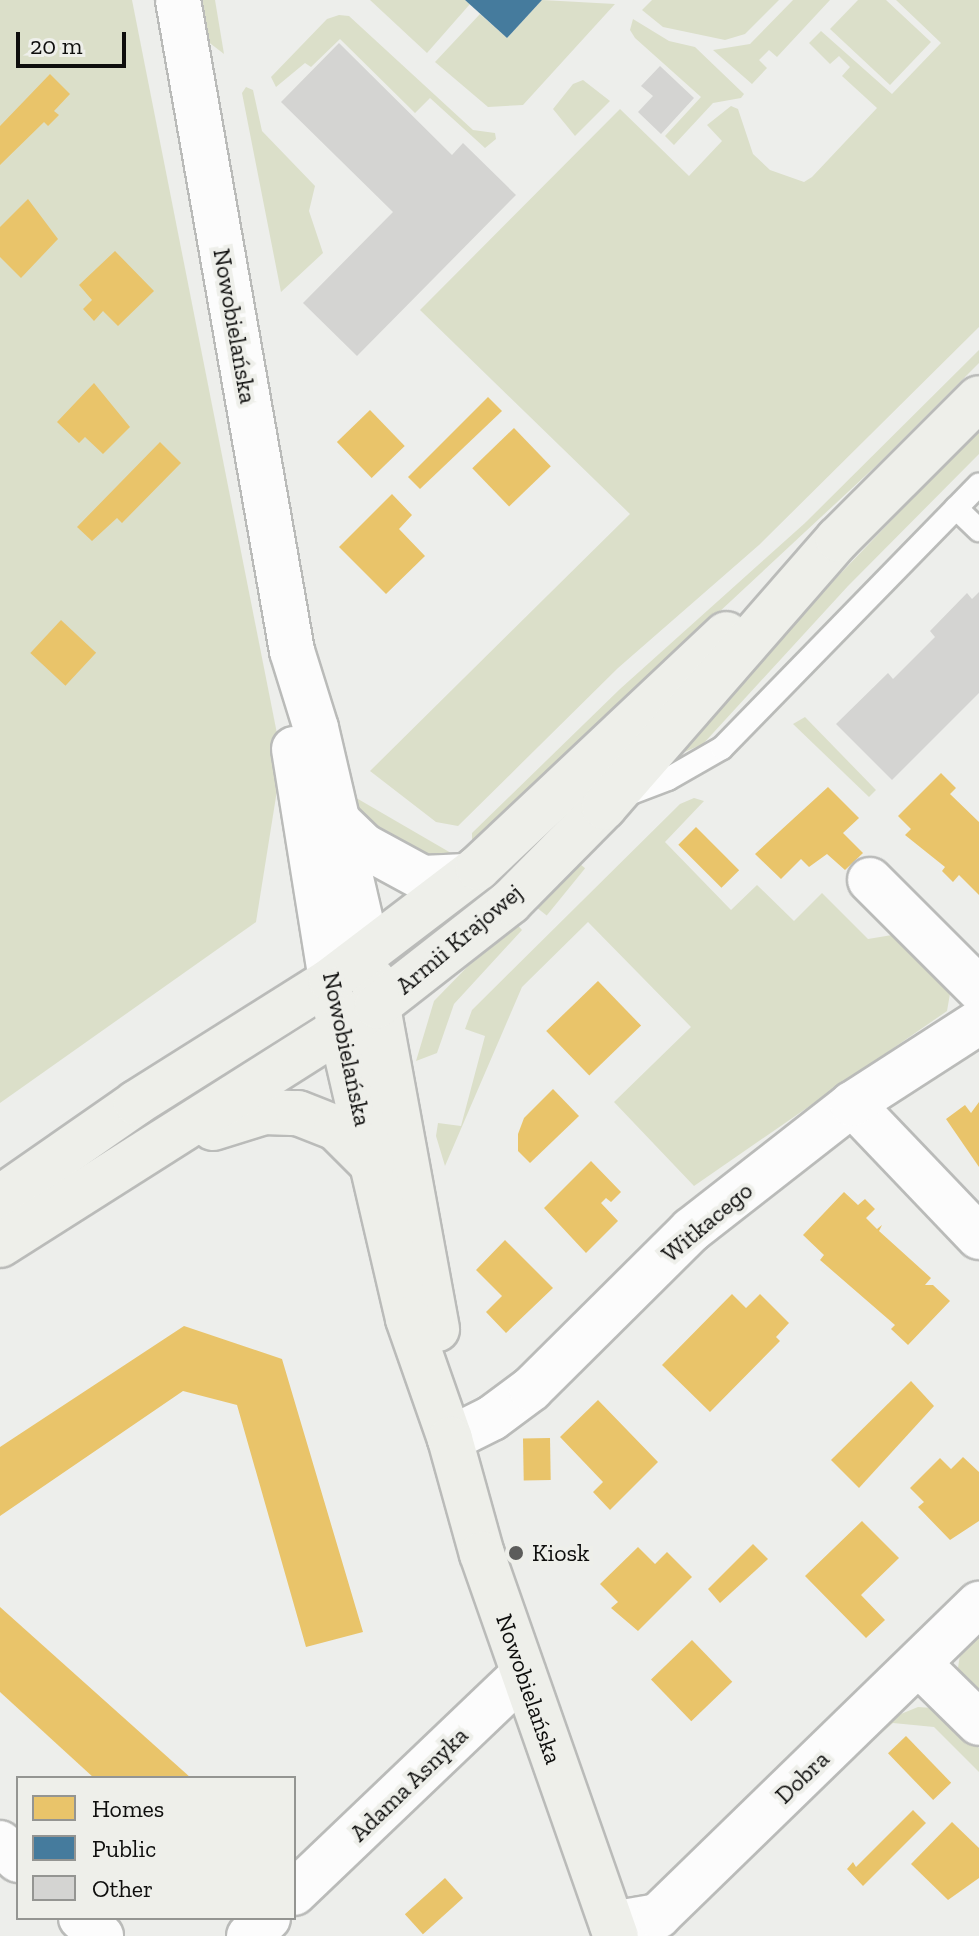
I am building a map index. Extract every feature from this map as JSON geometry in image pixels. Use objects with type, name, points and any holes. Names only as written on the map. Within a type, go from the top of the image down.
[{"type":"street","name":"Nowobielańska","points":[[178,0],[292,651],[339,822],[368,951],[432,1287],[450,1439]]},
{"type":"street","name":"Armii Krajowej","points":[[0,1245],[377,1006],[510,902],[604,807],[838,539],[979,398]]},
{"type":"street","name":"Armii Krajowej","points":[[0,1198],[136,1103],[331,980],[466,876],[668,684],[838,539]]},
{"type":"street","name":"Nowobielańska","points":[[292,651],[293,741],[331,980],[408,1319],[450,1439],[482,1554],[614,1930]]},
{"type":"street","points":[[339,822],[364,846],[423,878],[466,876]]},
{"type":"street","points":[[870,880],[979,989]]},
{"type":"street","name":"Witkacego","points":[[450,1439],[492,1418],[531,1389],[691,1230],[852,1104],[979,1022]]},
{"type":"street","points":[[852,1104],[979,1237]]},
{"type":"street","points":[[161,1144],[264,1112],[298,1113],[336,1128],[372,1164]]},
{"type":"street","name":"Dobra","points":[[614,1930],[658,1916],[979,1604]]},
{"type":"street","points":[[919,1664],[979,1723]]},
{"type":"street","name":"Adama Asnyka","points":[[296,1891],[523,1674]]},
{"type":"street","points":[[0,1843],[16,1858]]},
{"type":"street","points":[[83,1920],[101,1936]]},
{"type":"street","points":[[249,1936],[266,1920]]},
{"type":"lane","points":[[604,807],[668,779],[722,748],[979,485]]},
{"type":"lane","points":[[956,508],[979,530]]},
{"type":"green space","points":[[0,0],[132,0],[282,759],[256,922],[0,1103]]},
{"type":"green space","points":[[195,0],[215,0],[224,54],[202,37]]},
{"type":"green space","points":[[370,0],[465,0],[470,4],[427,53]]},
{"type":"green space","points":[[542,0],[615,4],[523,105],[488,107],[435,62],[480,14],[507,38]]},
{"type":"green space","points":[[652,0],[779,0],[745,34],[725,40],[663,27],[642,10]]},
{"type":"green space","points":[[793,0],[830,0],[777,57],[769,50],[759,60],[767,68],[752,84],[713,50],[750,44]]},
{"type":"green space","points":[[858,0],[886,0],[931,42],[890,85],[830,29]]},
{"type":"green space","points":[[896,0],[979,0],[979,327],[759,545],[618,668],[458,826],[436,822],[370,771],[630,514],[420,310],[620,109],[689,176],[722,141],[707,125],[731,106],[738,109],[753,154],[770,170],[804,182],[812,177],[877,108],[842,76],[850,67],[839,56],[830,64],[809,43],[821,31],[892,94],[941,43]]},
{"type":"green space","points":[[349,16],[473,130],[495,133],[496,139],[485,148],[430,98],[415,113],[340,39],[311,67],[305,63],[276,87],[271,77],[327,19]]},
{"type":"green space","points":[[633,19],[669,41],[695,47],[744,94],[741,98],[713,103],[674,145],[665,136],[701,97],[635,38],[630,30]]},
{"type":"green space","points":[[583,80],[610,101],[575,136],[553,109],[573,84]]},
{"type":"green space","points":[[246,87],[253,90],[262,131],[315,186],[309,211],[323,253],[281,292],[242,93]]},
{"type":"green space","points":[[979,350],[979,363],[878,464],[472,842],[472,833],[620,689],[805,523]]},
{"type":"green space","points":[[979,429],[979,454],[848,586],[703,744],[673,757],[773,644]]},
{"type":"green space","points":[[805,717],[876,790],[869,797],[793,724]]},
{"type":"green space","points":[[694,798],[704,801],[665,842],[731,910],[757,885],[794,921],[822,893],[868,939],[898,934],[951,988],[947,1011],[694,1186],[614,1102],[691,1027],[588,922],[522,987],[445,1166],[436,1136],[438,1123],[461,1126],[485,1036],[465,1029],[472,1010],[680,804]]},
{"type":"green space","points":[[358,799],[451,853],[448,856],[423,857],[383,845],[352,803]]},
{"type":"green space","points":[[575,860],[585,868],[547,916],[537,907]]},
{"type":"green space","points":[[513,920],[522,930],[454,1004],[437,1053],[416,1061],[434,1001]]},
{"type":"green space","points":[[979,1629],[979,1697],[958,1668],[961,1648]]},
{"type":"green space","points":[[918,1707],[933,1708],[949,1717],[979,1748],[979,1772],[934,1727],[893,1723],[865,1747],[896,1716]]},
{"type":"building: Homes","points":[[50,74],[70,94],[54,111],[59,115],[48,126],[44,122],[0,165],[0,126]]},
{"type":"building: Homes","points":[[28,199],[58,239],[21,278],[0,257],[0,227]]},
{"type":"building: Homes","points":[[115,251],[154,291],[118,326],[103,311],[94,321],[83,309],[92,300],[79,285]]},
{"type":"building: Homes","points":[[94,383],[130,427],[103,454],[85,437],[79,443],[57,422]]},
{"type":"building: Homes","points":[[488,397],[502,411],[420,489],[408,477]]},
{"type":"building: Homes","points":[[370,410],[405,446],[372,478],[337,442]]},
{"type":"building: Homes","points":[[514,428],[551,466],[509,506],[472,468]]},
{"type":"building: Homes","points":[[160,442],[181,463],[122,523],[117,518],[92,541],[77,527]]},
{"type":"building: Homes","points":[[392,494],[412,515],[399,529],[425,556],[386,594],[339,547]]},
{"type":"building: Homes","points":[[61,620],[96,653],[65,686],[30,653]]},
{"type":"building: Homes","points":[[941,773],[956,788],[950,794],[979,822],[979,895],[959,875],[953,882],[942,871],[945,867],[905,835],[911,829],[898,816]]},
{"type":"building: Homes","points":[[828,787],[859,818],[843,833],[863,853],[845,870],[827,854],[809,867],[801,859],[781,879],[755,854]]},
{"type":"building: Homes","points":[[696,827],[739,870],[721,888],[678,845]]},
{"type":"building: Homes","points":[[598,981],[641,1026],[589,1076],[546,1031]]},
{"type":"building: Homes","points":[[553,1089],[579,1116],[530,1163],[518,1151],[518,1134],[524,1118]]},
{"type":"building: Homes","points":[[979,1102],[979,1167],[946,1119],[965,1105],[971,1113]]},
{"type":"building: Homes","points":[[591,1161],[621,1192],[611,1202],[606,1198],[601,1203],[618,1221],[586,1253],[544,1208]]},
{"type":"building: Homes","points":[[844,1192],[858,1205],[865,1199],[875,1209],[866,1218],[877,1229],[882,1225],[879,1231],[931,1278],[925,1285],[933,1285],[950,1301],[908,1345],[891,1329],[895,1325],[820,1260],[824,1255],[803,1235]]},
{"type":"building: Homes","points":[[505,1240],[553,1288],[506,1333],[486,1312],[502,1296],[476,1270]]},
{"type":"building: Homes","points":[[732,1294],[746,1308],[760,1294],[789,1323],[776,1337],[780,1341],[710,1412],[662,1365]]},
{"type":"building: Homes","points":[[184,1326],[282,1359],[363,1632],[306,1647],[237,1405],[183,1391],[0,1516],[0,1447]]},
{"type":"building: Homes","points":[[911,1381],[934,1406],[859,1488],[831,1460]]},
{"type":"building: Homes","points":[[598,1400],[658,1462],[610,1510],[593,1492],[603,1482],[560,1437]]},
{"type":"building: Homes","points":[[523,1438],[550,1438],[551,1480],[524,1480]]},
{"type":"building: Homes","points":[[963,1457],[979,1472],[979,1521],[950,1540],[918,1507],[924,1502],[910,1488],[940,1458],[951,1469]]},
{"type":"building: Homes","points":[[862,1521],[899,1558],[861,1595],[885,1620],[866,1638],[805,1576]]},
{"type":"building: Homes","points":[[753,1544],[768,1559],[720,1603],[708,1589]]},
{"type":"building: Homes","points":[[638,1547],[655,1564],[667,1552],[692,1577],[638,1631],[611,1608],[618,1602],[600,1584]]},
{"type":"building: Homes","points":[[0,1607],[189,1776],[92,1776],[0,1692]]},
{"type":"building: Homes","points":[[692,1640],[732,1682],[691,1721],[651,1680]]},
{"type":"building: Homes","points":[[906,1736],[951,1783],[933,1800],[888,1753]]},
{"type":"building: Homes","points":[[913,1810],[926,1823],[863,1886],[847,1869],[853,1862],[856,1867]]},
{"type":"building: Homes","points":[[952,1822],[979,1848],[979,1878],[948,1900],[911,1864]]},
{"type":"building: Homes","points":[[445,1878],[463,1898],[423,1934],[405,1914]]},
{"type":"building: Public","points":[[465,0],[542,0],[507,38]]},
{"type":"building: Other","points":[[339,43],[452,155],[463,143],[516,195],[357,356],[303,303],[393,212],[281,102]]},
{"type":"building: Other","points":[[660,66],[694,98],[661,134],[638,112],[653,96],[641,86]]},
{"type":"building: Other","points":[[979,592],[979,693],[892,780],[836,724],[888,673],[893,679],[935,637],[930,631],[967,593],[972,599]]},
{"type":"place","name":"Kiosk","points":[[516,1553]]}]
